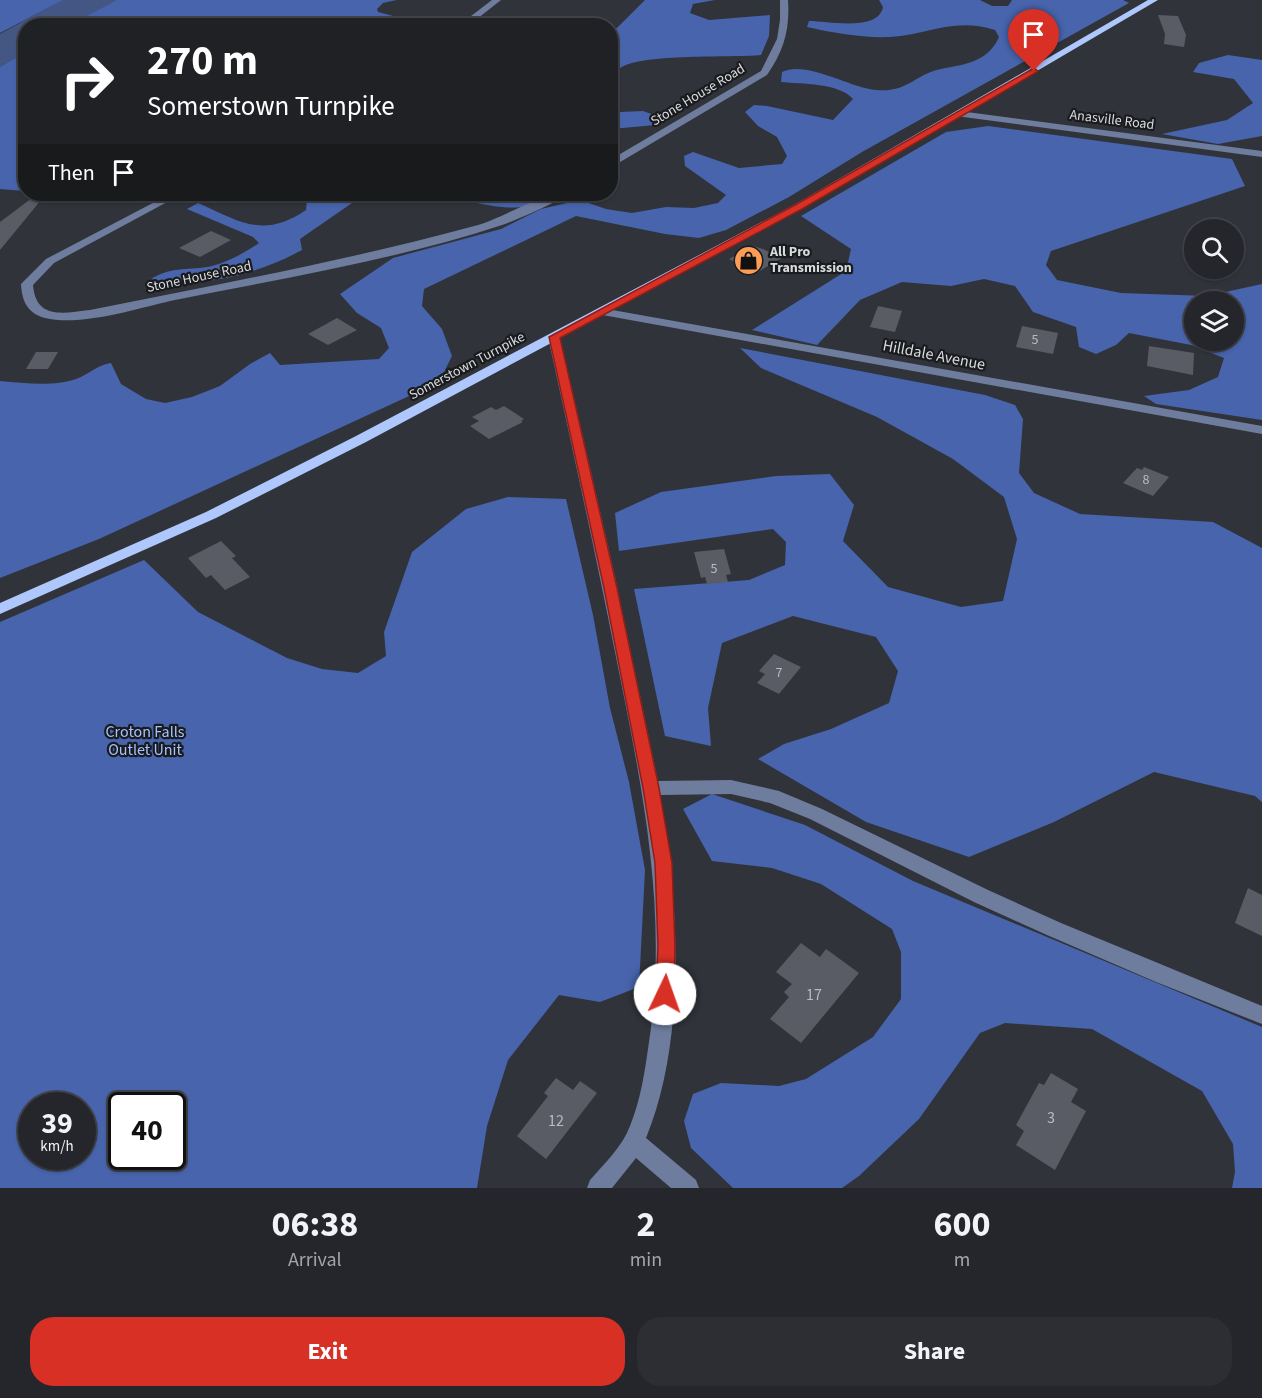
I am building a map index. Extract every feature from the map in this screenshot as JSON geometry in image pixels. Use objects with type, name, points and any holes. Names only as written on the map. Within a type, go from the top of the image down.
[{"type":"main road","name":"Somerstown Turnpike","points":[[0,609],[211,515],[554,337],[798,207],[1153,0]]},
{"type":"street","points":[[473,18],[497,0]]},
{"type":"street","name":"Stone House Road","points":[[618,160],[764,73],[778,55],[786,15],[784,0]]},
{"type":"street","name":"Anasville Road","points":[[959,114],[1262,154]]},
{"type":"street","name":"Stone House Road","points":[[164,201],[50,261],[27,284],[27,298],[33,309],[45,314],[64,317],[90,314],[298,272],[425,243],[500,222],[546,201]]},
{"type":"street","name":"Hilldale Avenue","points":[[601,312],[907,366],[1049,395],[1262,430]]},
{"type":"street","points":[[554,337],[608,577],[651,788],[663,863],[666,977],[663,1029],[649,1098],[634,1142],[598,1188]]},
{"type":"street","points":[[651,788],[731,787],[773,796],[816,814],[981,896],[1163,976],[1262,1015]]},
{"type":"street","points":[[634,1142],[688,1188]]},
{"type":"shaded area","points":[[62,0],[211,0],[111,18],[29,18]]},
{"type":"shaded area","points":[[18,24],[18,56],[0,67],[0,34]]},
{"type":"green space","points":[[0,0],[63,0],[29,18],[18,18],[18,24],[0,33]]},
{"type":"green space","points":[[117,0],[397,0],[383,3],[377,9],[378,12],[401,18],[83,18]]},
{"type":"green space","points":[[645,0],[715,0],[693,4],[690,13],[709,20],[770,15],[769,36],[761,55],[647,60],[631,63],[618,70],[618,27]]},
{"type":"green space","points":[[879,0],[980,0],[992,6],[1008,6],[1012,0],[1123,0],[1129,3],[862,152],[789,197],[726,230],[699,238],[665,234],[576,216],[424,289],[422,306],[442,329],[452,356],[444,372],[407,397],[99,539],[0,578],[0,381],[58,383],[81,377],[111,363],[121,384],[146,399],[165,403],[192,397],[220,386],[250,364],[270,353],[280,365],[379,359],[389,348],[381,328],[357,313],[340,294],[393,258],[501,229],[541,209],[576,201],[632,213],[666,207],[694,208],[718,203],[726,195],[685,166],[684,156],[693,152],[739,168],[782,164],[787,156],[777,137],[758,126],[745,112],[754,105],[767,106],[833,120],[853,99],[830,87],[781,82],[782,72],[803,69],[865,88],[896,89],[932,71],[982,57],[989,52],[999,37],[995,30],[966,25],[890,37],[848,35],[807,27],[809,21],[852,23],[872,20],[879,15],[883,7]]},
{"type":"green space","points":[[1228,55],[1262,60],[1262,136],[1218,144],[1162,134],[1227,120],[1253,103],[1234,79],[1193,72],[1199,63]]},
{"type":"green space","points":[[18,56],[18,190],[0,189],[0,67]]},
{"type":"green space","points":[[618,111],[643,111],[668,120],[656,125],[618,128]]},
{"type":"green space","points":[[988,126],[1232,159],[1245,186],[1051,251],[1046,265],[1057,280],[1121,293],[1184,295],[1184,344],[1129,333],[1116,345],[1096,354],[1079,347],[1076,327],[1033,312],[1015,286],[984,279],[951,286],[902,282],[860,300],[817,345],[752,330],[846,271],[851,249],[801,216],[946,132]]},
{"type":"green space","points":[[307,201],[355,201],[300,239],[302,250],[267,266],[209,281],[170,282],[151,279],[172,271],[207,267],[220,263],[259,243],[253,237],[187,209],[198,203],[240,221],[264,226],[291,219],[306,210]]},
{"type":"green space","points":[[468,201],[537,201],[516,208]]},
{"type":"green space","points":[[1262,284],[1262,420],[1156,404],[1144,396],[1189,390],[1218,377],[1224,358],[1206,351],[1244,351],[1244,291],[1230,291]]},
{"type":"green space","points":[[740,348],[985,395],[1015,405],[1023,419],[1019,473],[1034,493],[1080,514],[1213,522],[1262,548],[1262,802],[1255,796],[1154,772],[1054,822],[969,857],[866,822],[758,759],[784,744],[831,729],[889,703],[898,671],[876,637],[793,616],[722,643],[708,708],[711,746],[665,736],[634,589],[749,580],[785,565],[786,542],[773,529],[619,551],[615,513],[661,492],[776,476],[830,474],[854,505],[843,541],[888,587],[961,607],[1003,601],[1017,539],[1004,497],[953,459],[877,417],[761,368]]},
{"type":"green space","name":"Croton Falls Outlet Unit","points":[[508,497],[566,499],[593,615],[610,708],[629,782],[645,870],[639,987],[600,1002],[559,995],[508,1060],[487,1126],[477,1188],[0,1188],[0,622],[144,560],[198,612],[287,658],[322,669],[358,673],[386,656],[384,632],[412,552],[466,509]]},
{"type":"green space","points":[[712,794],[805,825],[913,881],[1262,1027],[1262,1188],[1232,1188],[1235,1172],[1233,1144],[1202,1091],[1092,1029],[1005,1023],[980,1033],[919,1119],[859,1176],[842,1188],[733,1188],[691,1148],[684,1121],[693,1094],[721,1083],[779,1086],[806,1079],[873,1037],[901,999],[901,952],[892,929],[821,884],[772,868],[712,861],[683,809]]},
{"type":"building","points":[[1158,15],[1178,16],[1186,35],[1184,47],[1164,44],[1165,34]]},
{"type":"building","points":[[28,201],[40,201],[0,250],[0,222]]},
{"type":"building","points":[[211,231],[231,240],[200,257],[179,248]]},
{"type":"building","points":[[753,246],[782,258],[756,273],[729,259]]},
{"type":"building","points":[[878,306],[902,311],[895,332],[870,327]]},
{"type":"building","points":[[337,318],[357,330],[328,345],[308,334]]},
{"type":"building","points":[[1022,326],[1058,333],[1053,354],[1016,347]]},
{"type":"building","points":[[1149,346],[1194,353],[1193,375],[1147,366]]},
{"type":"building","points":[[36,352],[58,352],[48,369],[26,369]]},
{"type":"building","points":[[504,406],[524,419],[521,421],[523,422],[489,439],[470,426],[479,421],[472,417],[491,407],[496,410]]},
{"type":"building","points":[[1144,467],[1169,477],[1153,496],[1123,483],[1137,468],[1142,470]]},
{"type":"building","points":[[221,541],[236,556],[232,558],[250,577],[225,590],[211,575],[206,578],[188,558]]},
{"type":"building","points":[[724,549],[731,574],[726,575],[728,582],[707,584],[705,577],[701,578],[694,552]]},
{"type":"building","points":[[774,654],[801,667],[779,694],[757,683],[765,674],[759,671]]},
{"type":"building","points":[[1248,888],[1262,895],[1262,936],[1235,923]]},
{"type":"building","points":[[801,943],[820,957],[826,949],[859,973],[801,1043],[770,1019],[789,997],[784,992],[792,984],[776,972]]},
{"type":"building","points":[[1051,1073],[1078,1089],[1071,1102],[1086,1111],[1055,1170],[1016,1145],[1024,1131],[1016,1125],[1039,1083],[1044,1085]]},
{"type":"building","points":[[556,1078],[573,1090],[580,1081],[597,1093],[546,1159],[517,1136],[548,1096],[544,1093]]},
{"type":"place","name":"All Pro Transmission","points":[[749,260]]},
{"type":"route","points":[[665,994],[667,946],[663,863],[651,788],[581,452],[554,337],[798,207],[1034,71]]}]
